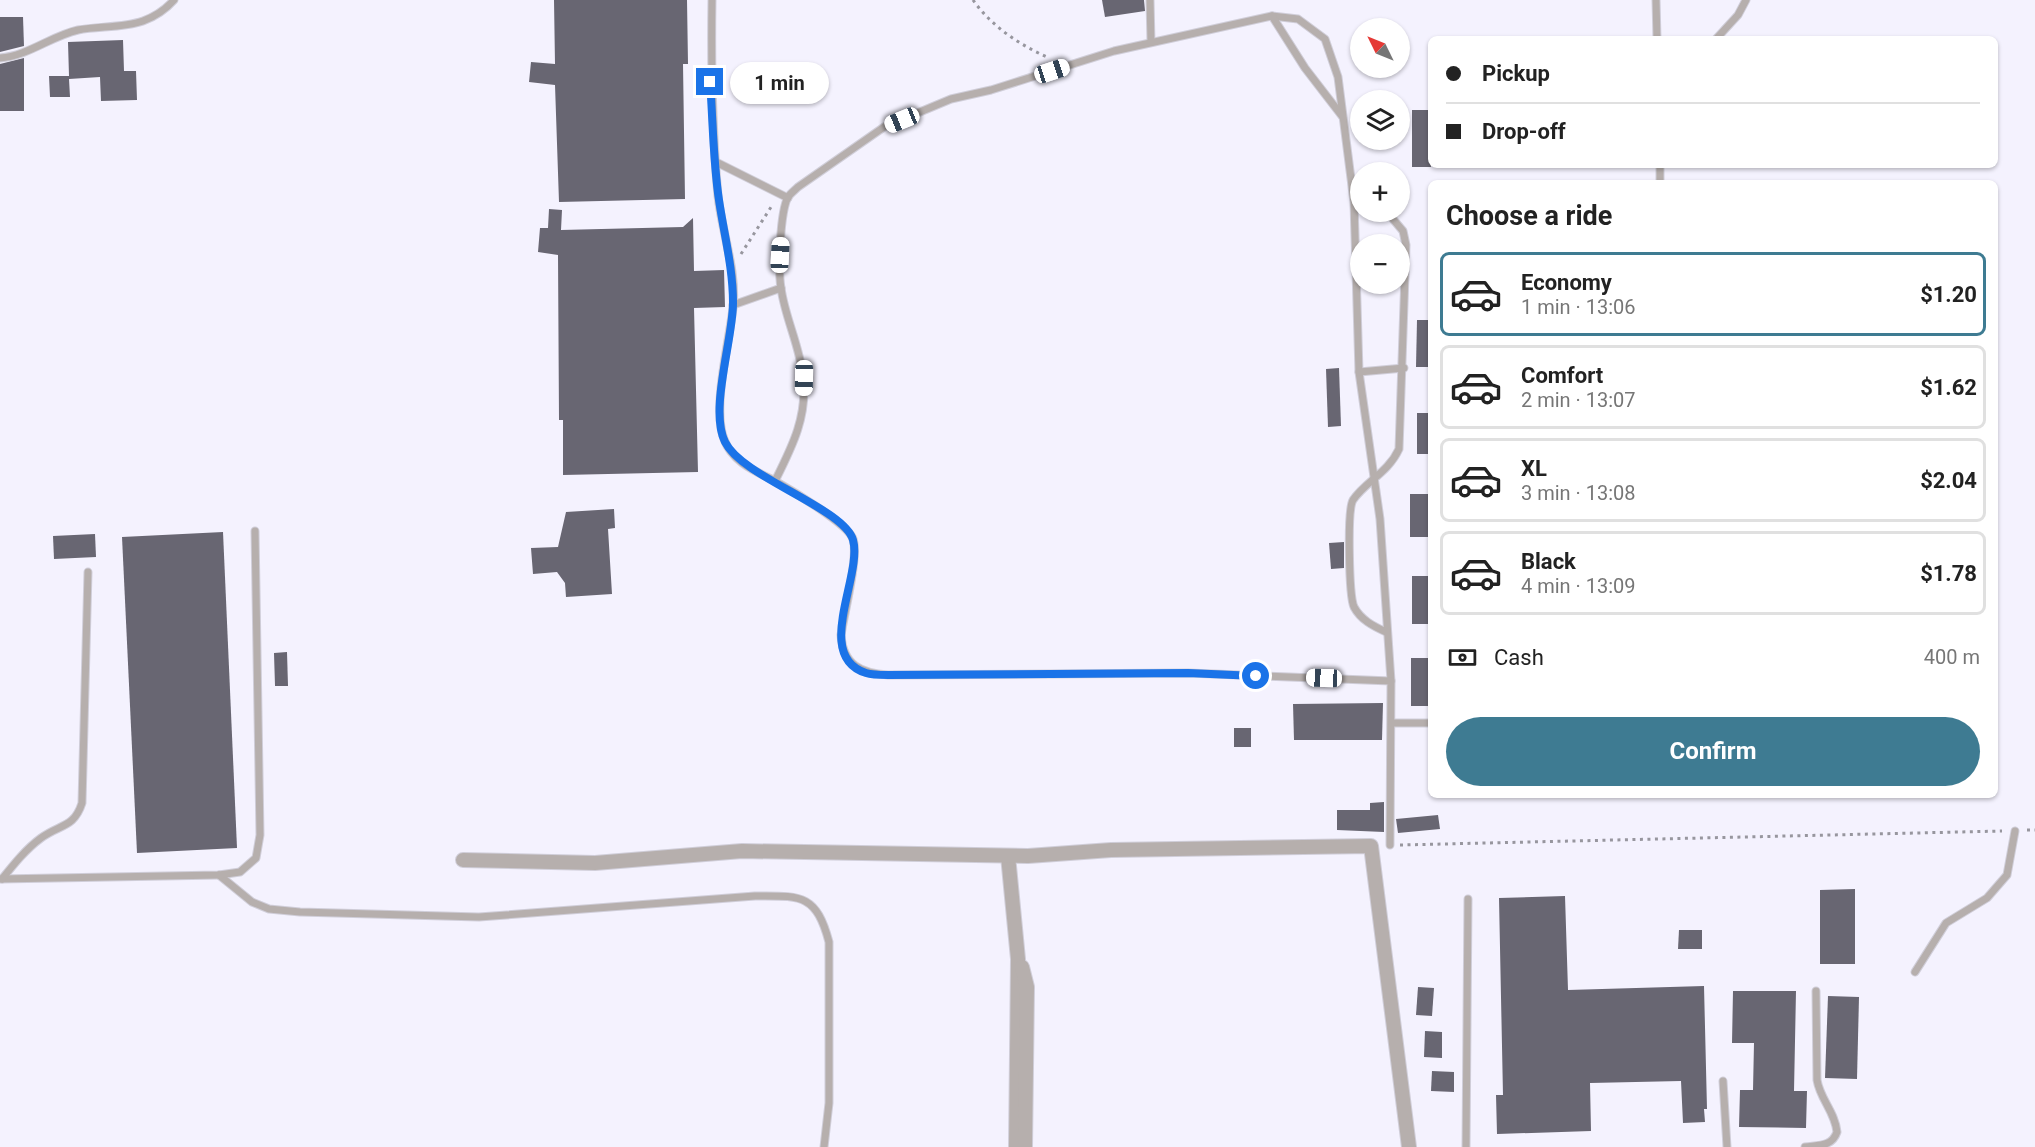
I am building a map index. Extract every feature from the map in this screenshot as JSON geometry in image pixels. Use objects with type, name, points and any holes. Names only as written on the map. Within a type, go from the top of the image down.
[{"type":"street","points":[[463,860],[595,863],[742,851],[1008,856],[1111,850],[1371,846],[1409,1147]]},
{"type":"street","points":[[1008,856],[1018,959],[1027,987],[1016,1147]]},
{"type":"street","points":[[1022,1062],[1025,1147]]},
{"type":"lane","points":[[0,58],[15,57],[45,42],[78,30],[143,21],[166,8],[174,0]]},
{"type":"lane","points":[[712,0],[710,82],[719,198],[731,269],[733,305],[723,379],[720,427],[724,440],[740,462],[775,481],[836,520],[853,538],[855,552],[841,635],[842,646],[853,666],[866,673],[900,675],[1188,673],[1391,681]]},
{"type":"lane","points":[[1150,0],[1151,42]]},
{"type":"lane","points":[[1656,0],[1657,36]]},
{"type":"lane","points":[[1719,36],[1738,15],[1746,0]]},
{"type":"lane","points":[[1272,16],[1305,68],[1343,118]]},
{"type":"lane","points":[[775,481],[800,428],[803,402],[804,378],[796,337],[780,288],[781,232],[788,198],[806,181],[884,127],[951,99],[991,90],[1151,42],[1272,16],[1298,19],[1325,39],[1338,77],[1351,162]]},
{"type":"lane","points":[[716,162],[738,170],[778,195],[788,198]]},
{"type":"lane","points":[[1358,222],[1359,372],[1380,519],[1391,681],[1390,845]]},
{"type":"lane","points":[[1386,632],[1369,624],[1358,614],[1352,596],[1350,508],[1353,501],[1391,464],[1399,449],[1404,368],[1406,245],[1404,231],[1396,222]]},
{"type":"lane","points":[[733,305],[780,288]]},
{"type":"lane","points":[[1359,372],[1404,368]]},
{"type":"lane","points":[[1,879],[219,875],[240,872],[256,858],[260,835],[255,531]]},
{"type":"lane","points":[[1,879],[36,842],[75,819],[82,803],[88,572]]},
{"type":"lane","points":[[1392,723],[1428,723]]},
{"type":"lane","points":[[1915,972],[1946,923],[1987,898],[2007,875],[2015,831]]},
{"type":"lane","points":[[219,875],[252,902],[269,909],[300,912],[478,917],[755,896],[793,896],[811,904],[823,920],[829,942],[829,1103],[824,1147]]},
{"type":"lane","points":[[1466,1147],[1468,899]]},
{"type":"lane","points":[[1805,1147],[1827,1144],[1833,1140],[1837,1132],[1832,1110],[1819,1090],[1817,1080],[1816,991]]},
{"type":"lane","points":[[1724,1081],[1727,1147]]},
{"type":"path","points":[[973,0],[999,27],[1024,47],[1067,66]]},
{"type":"path","points":[[731,269],[778,195]]},
{"type":"path","points":[[1390,845],[2035,830]]},
{"type":"building","points":[[554,0],[687,0],[688,64],[683,64],[685,199],[559,202],[555,85],[529,82],[531,62],[555,64]]},
{"type":"building","points":[[1102,0],[1144,0],[1145,11],[1105,17]]},
{"type":"building","points":[[0,17],[23,17],[24,46],[0,52]]},
{"type":"building","points":[[123,40],[124,71],[136,71],[137,100],[101,101],[100,77],[69,79],[70,97],[50,97],[49,76],[69,76],[68,42]]},
{"type":"building","points":[[24,58],[24,111],[0,111],[0,64]]},
{"type":"building","points":[[1412,110],[1428,110],[1428,167],[1412,167]]},
{"type":"building","points":[[549,209],[562,210],[561,230],[683,227],[693,218],[694,271],[724,270],[725,307],[694,308],[698,472],[563,475],[563,420],[559,420],[558,255],[538,252],[540,228],[548,228]]},
{"type":"building","points":[[1417,320],[1428,320],[1428,367],[1416,367]]},
{"type":"building","points":[[1339,368],[1341,426],[1328,427],[1326,369]]},
{"type":"building","points":[[1417,413],[1428,413],[1428,454],[1417,454]]},
{"type":"building","points":[[1410,494],[1428,494],[1428,537],[1410,537]]},
{"type":"building","points":[[614,509],[615,528],[608,529],[612,594],[566,597],[565,583],[557,572],[533,574],[531,548],[558,547],[566,512]]},
{"type":"building","points":[[223,532],[237,848],[137,853],[122,537]]},
{"type":"building","points":[[95,534],[96,557],[54,559],[53,536]]},
{"type":"building","points":[[1344,542],[1344,568],[1331,569],[1329,543]]},
{"type":"building","points":[[1412,576],[1428,576],[1428,624],[1412,624]]},
{"type":"building","points":[[287,652],[288,686],[275,686],[274,653]]},
{"type":"building","points":[[1411,658],[1428,658],[1428,706],[1411,706]]},
{"type":"building","points":[[1383,703],[1382,740],[1294,740],[1293,704]]},
{"type":"building","points":[[1234,728],[1251,728],[1251,747],[1234,747]]},
{"type":"building","points":[[1384,802],[1384,832],[1337,830],[1337,810],[1370,810],[1370,803]]},
{"type":"building","points":[[1438,815],[1440,829],[1398,833],[1396,819]]},
{"type":"building","points":[[1855,889],[1855,964],[1820,964],[1820,890]]},
{"type":"building","points":[[1565,896],[1568,990],[1704,986],[1707,1109],[1704,1109],[1705,1122],[1683,1123],[1681,1081],[1590,1083],[1591,1131],[1497,1134],[1496,1095],[1503,1095],[1499,898]]},
{"type":"building","points":[[1679,930],[1702,930],[1702,949],[1678,949]]},
{"type":"building","points":[[1418,987],[1434,988],[1432,1016],[1416,1015]]},
{"type":"building","points":[[1733,991],[1796,991],[1794,1091],[1807,1091],[1806,1128],[1739,1127],[1740,1090],[1753,1090],[1754,1043],[1732,1043]]},
{"type":"building","points":[[1828,996],[1859,997],[1857,1079],[1825,1078]]},
{"type":"building","points":[[1425,1031],[1442,1032],[1442,1058],[1424,1057]]},
{"type":"building","points":[[1432,1071],[1454,1072],[1454,1092],[1431,1091]]},
{"type":"route","points":[[710,82],[719,198],[731,269],[733,305],[723,379],[720,427],[731,453],[740,462],[775,481],[836,520],[848,530],[853,538],[855,552],[841,635],[845,656],[853,666],[866,673],[888,675],[1188,673],[1256,676]]}]
